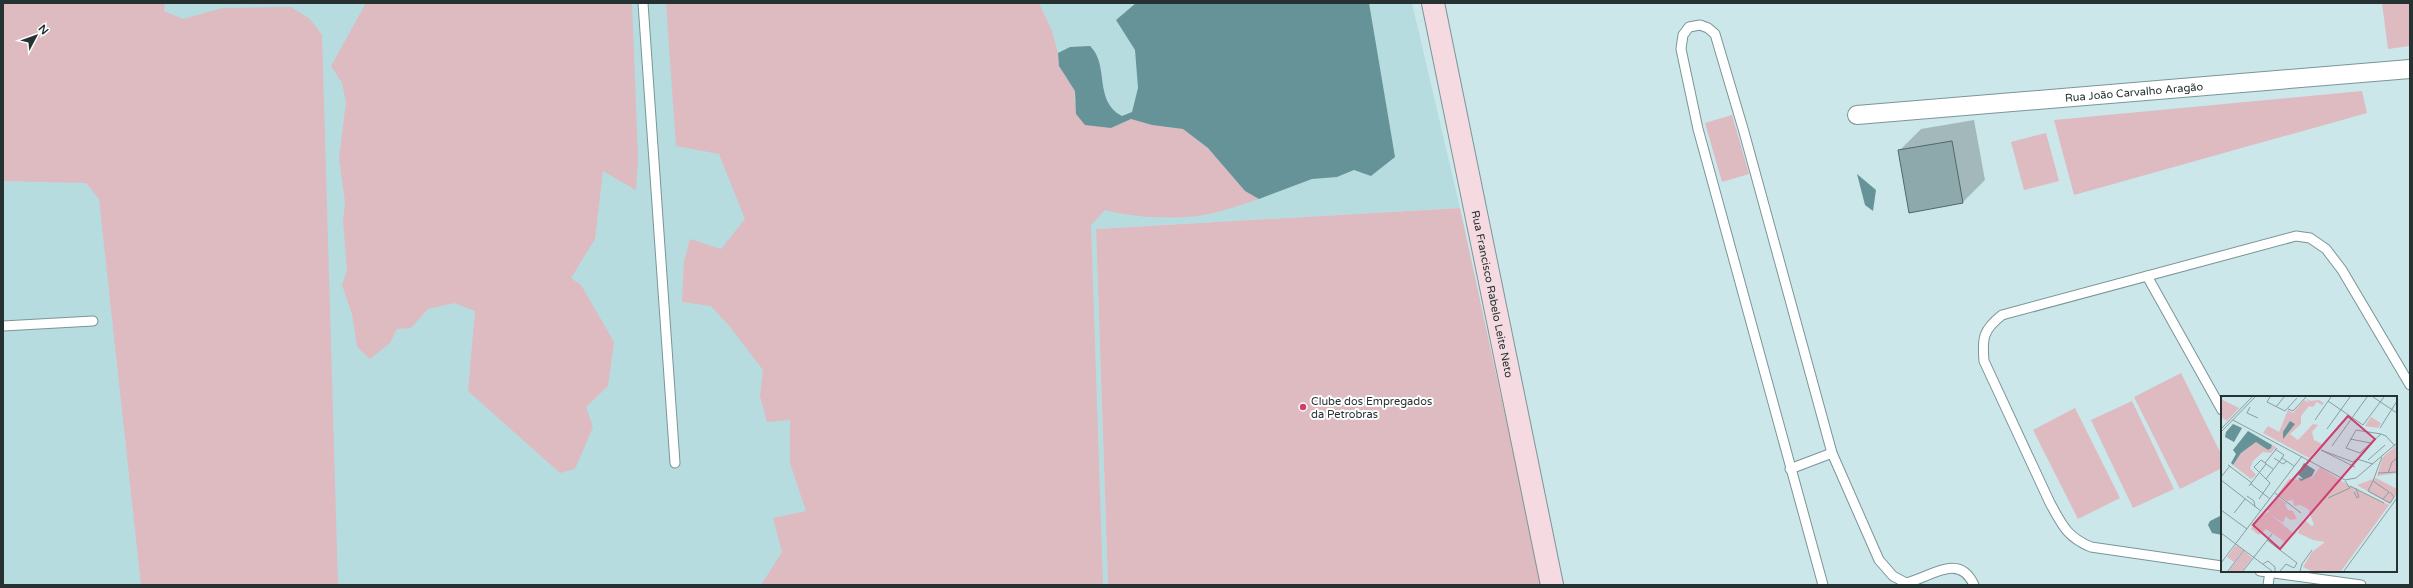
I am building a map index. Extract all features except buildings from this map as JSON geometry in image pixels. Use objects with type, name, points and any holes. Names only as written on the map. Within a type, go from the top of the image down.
[{"type":"street","name":"Rua Francisco Rabelo Leite Neto","points":[[1433,3],[1552,585]]},
{"type":"street","name":"Rua João Carvalho Aragão","points":[[1857,115],[2410,69]]},
{"type":"lane","points":[[643,3],[675,463]]},
{"type":"lane","points":[[1823,585],[1698,129],[1681,49],[1682,35],[1690,27],[1700,25],[1708,28],[1715,34],[1720,48],[1832,454],[1879,560],[1893,576],[1906,583],[1946,569],[1957,568],[1964,570],[1974,585]]},
{"type":"lane","points":[[2221,566],[2091,547],[2075,540],[2062,524],[2050,503],[1984,361],[1982,341],[1989,325],[2002,315],[2296,236],[2310,238],[2326,249],[2342,270],[2410,385]]},
{"type":"lane","points":[[2147,276],[2221,408]]},
{"type":"lane","points":[[3,326],[93,321]]},
{"type":"lane","points":[[1790,469],[1832,454]]},
{"type":"lane","points":[[2268,585],[2270,572],[2315,575],[2361,585]]},
{"type":"shaded area","points":[[3,3],[1412,3],[1460,208],[1096,229],[1108,585],[3,585]]},
{"type":"shaded area","points":[[3,3],[165,3],[164,11],[183,19],[222,8],[291,7],[310,19],[322,35],[338,585],[141,585],[99,199],[86,183],[3,181]]},
{"type":"shaded area","points":[[366,3],[632,3],[638,158],[636,190],[603,171],[595,239],[571,278],[581,285],[614,342],[608,386],[586,407],[593,427],[575,469],[560,473],[468,391],[475,311],[454,303],[428,309],[411,328],[397,329],[390,343],[370,359],[357,347],[352,314],[342,285],[347,270],[343,221],[345,202],[339,158],[346,102],[342,83],[331,66]]},
{"type":"shaded area","points":[[666,3],[1039,3],[1052,31],[1058,53],[1059,66],[1075,91],[1074,102],[1111,128],[1131,119],[1152,125],[1183,129],[1208,148],[1245,191],[1259,199],[1209,214],[1185,217],[1129,215],[1105,210],[1091,225],[1103,585],[761,585],[782,552],[773,518],[806,511],[790,463],[790,420],[767,422],[760,396],[763,370],[730,327],[711,306],[682,302],[684,262],[690,239],[721,249],[745,219],[719,154],[676,146]]},
{"type":"shaded area","points":[[1136,3],[1369,3],[1395,157],[1371,176],[1354,170],[1337,177],[1312,179],[1259,199],[1245,191],[1208,148],[1183,129],[1152,125],[1131,119],[1111,128],[1085,125],[1076,114],[1075,91],[1059,66],[1058,53],[1070,47],[1090,46],[1096,54],[1104,92],[1113,109],[1122,116],[1132,112],[1138,88],[1135,50],[1116,20]]},
{"type":"shaded area","points":[[2382,3],[2410,3],[2410,46],[2388,49]]},
{"type":"shaded area","points":[[2362,91],[2367,113],[2074,195],[2054,120]]},
{"type":"shaded area","points":[[1732,115],[1749,174],[1722,182],[1705,123]]},
{"type":"shaded area","points":[[2046,133],[2059,181],[2024,190],[2011,142]]},
{"type":"shaded area","points":[[1857,174],[1876,190],[1873,211],[1865,205]]},
{"type":"shaded area","name":"Clube dos Empregados da Petrobras","points":[[1460,208],[1542,585],[1108,585],[1096,229]]},
{"type":"shaded area","points":[[2181,373],[2221,454],[2221,468],[2180,489],[2134,397]]},
{"type":"shaded area","points":[[2132,401],[2174,489],[2133,508],[2091,420]]},
{"type":"shaded area","points":[[2075,408],[2120,498],[2078,519],[2033,430]]},
{"type":"shaded area","points":[[2221,516],[2221,535],[2212,533],[2208,525],[2210,521]]},
{"type":"place","name":"Clube dos Empregados da Petrobras","points":[[1303,407]]}]
